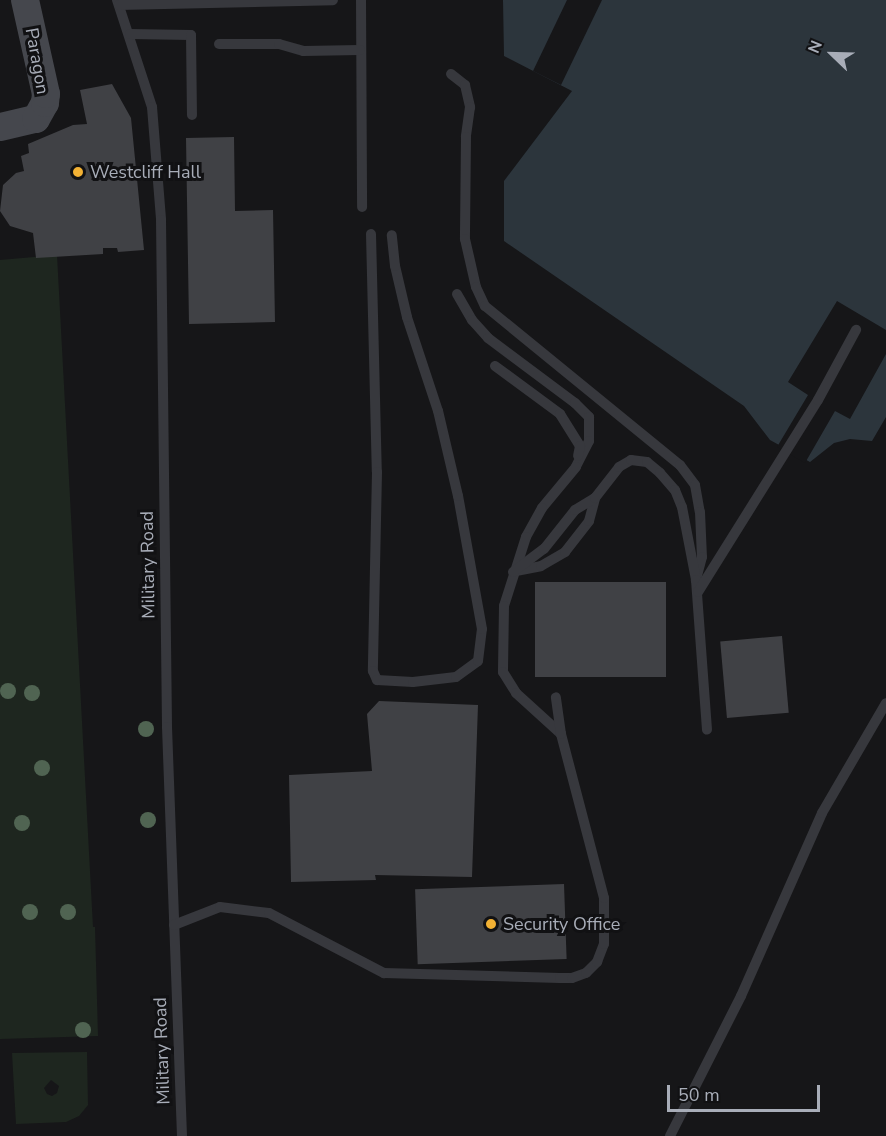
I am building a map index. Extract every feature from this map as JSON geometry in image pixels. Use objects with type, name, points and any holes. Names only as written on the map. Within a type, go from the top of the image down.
[{"type":"main road","name":"Paragon","points":[[0,127],[36,119],[45,103],[46,94],[25,0]]},
{"type":"lane","points":[[118,2],[333,0]]},
{"type":"lane","points":[[361,0],[362,207]]},
{"type":"lane","name":"Military Road","points":[[118,2],[152,107],[160,220],[167,727],[182,1136]]},
{"type":"lane","points":[[130,34],[191,36],[192,115]]},
{"type":"lane","points":[[219,44],[279,44],[303,51],[360,50]]},
{"type":"lane","points":[[451,74],[465,85],[470,107],[466,137],[465,239],[476,287],[485,306],[680,465],[695,486],[700,513],[702,557],[696,580]]},
{"type":"lane","points":[[371,234],[377,472],[373,671],[377,680],[413,682],[456,677],[478,661],[482,629],[458,496],[438,411],[405,307],[395,266],[392,235]]},
{"type":"lane","points":[[457,294],[471,320],[488,338],[575,403],[589,417],[589,441],[576,467],[542,508],[526,537],[504,606],[503,672],[516,693],[561,734]]},
{"type":"lane","points":[[698,592],[818,400],[856,330]]},
{"type":"lane","points":[[495,366],[567,423],[580,446],[576,467]]},
{"type":"lane","points":[[513,572],[544,549],[574,510],[595,498],[619,467],[631,460],[647,462],[675,490],[682,507],[698,592],[707,730]]},
{"type":"lane","points":[[513,572],[541,566],[565,552],[589,521],[595,498]]},
{"type":"lane","points":[[174,925],[220,907],[269,913],[384,973],[560,978],[572,978],[586,973],[597,962],[604,945],[604,898],[561,734],[556,697]]},
{"type":"lane","points":[[670,1136],[741,996],[822,813],[886,703]]},
{"type":"shaded area","points":[[503,0],[886,0],[886,417],[872,441],[850,439],[834,443],[810,462],[770,440],[744,406],[504,241],[504,181],[572,91],[504,56]]},
{"type":"shaded area","points":[[57,255],[93,927],[95,927],[98,1036],[0,1039],[0,260]]},
{"type":"shaded area","points":[[87,1052],[88,1105],[79,1116],[66,1122],[16,1124],[12,1053]],"holes":[[[51,1080],[59,1086],[57,1093],[52,1096],[47,1094],[44,1088]]]},
{"type":"pier","points":[[567,0],[602,0],[561,85],[533,71]]},
{"type":"pier","points":[[837,301],[886,330],[886,354],[850,419],[835,411],[805,463],[777,447],[808,395],[788,382]]},
{"type":"building","name":"Westcliff Hall","points":[[112,84],[131,118],[144,250],[118,252],[117,248],[103,248],[103,254],[36,258],[33,233],[10,226],[0,211],[3,185],[16,173],[24,171],[21,156],[29,153],[28,144],[73,125],[87,124],[80,90]]},
{"type":"building","points":[[234,137],[235,211],[273,210],[275,322],[189,324],[186,138]]},
{"type":"building","points":[[535,582],[666,582],[666,677],[535,677]]},
{"type":"building","points":[[782,636],[789,713],[727,718],[720,641]]},
{"type":"building","points":[[379,701],[478,705],[472,877],[375,875],[376,880],[291,882],[289,775],[372,771],[367,714]]},
{"type":"building","name":"Security Office","points":[[564,884],[567,959],[418,964],[415,889]]},
{"type":"place","name":"Westcliff Hall","points":[[78,172]]},
{"type":"place","name":"Security Office","points":[[491,924]]}]
